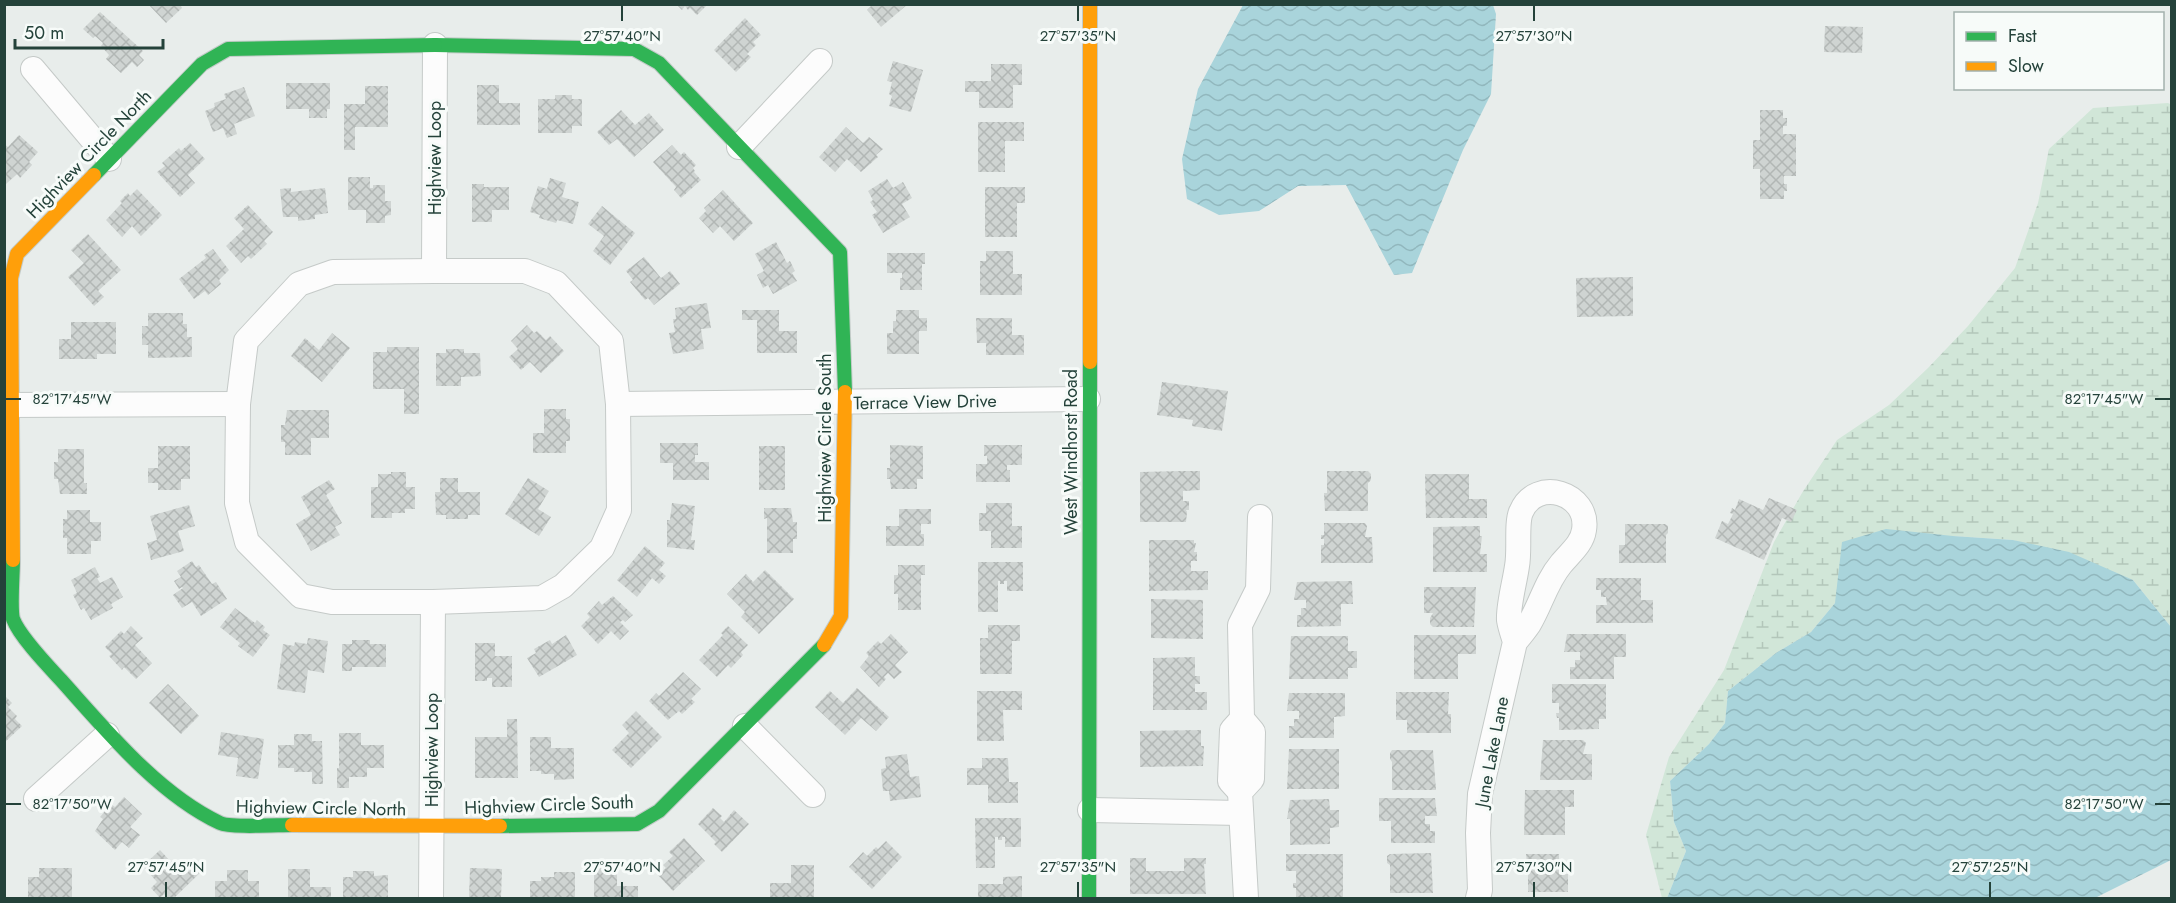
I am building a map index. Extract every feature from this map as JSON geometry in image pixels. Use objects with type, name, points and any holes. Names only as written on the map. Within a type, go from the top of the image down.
[{"type":"street","name":"West Windhorst Road","points":[[1089,898],[1090,4]]},
{"type":"street","name":"Highview Circle South","points":[[432,827],[637,824],[659,811],[826,643],[841,616],[845,403],[840,252],[659,63],[634,49],[435,45]]},
{"type":"street","name":"Highview Circle North","points":[[432,827],[222,824],[194,809],[107,735],[28,642],[13,618],[8,405],[11,278],[17,254],[202,63],[228,49],[435,45]]},
{"type":"street","name":"Highview Loop","points":[[435,45],[435,271]]},
{"type":"street","points":[[739,147],[820,61]]},
{"type":"street","points":[[33,69],[109,159]]},
{"type":"street","points":[[435,271],[525,271],[556,283],[611,341],[618,404],[619,510],[602,548],[563,586],[542,598],[433,602],[332,602],[301,596],[247,542],[237,503],[238,404],[246,341],[299,285],[333,272],[435,271]]},
{"type":"street","name":"Terrace View Drive","points":[[618,404],[1088,399]]},
{"type":"street","points":[[8,405],[238,404]]},
{"type":"street","name":"June Lake Lane","points":[[1478,898],[1480,890],[1478,833],[1480,794],[1515,642],[1529,624],[1549,581],[1581,540],[1584,531],[1585,520],[1582,510],[1576,502],[1558,492],[1547,491],[1537,495],[1527,502],[1521,512],[1519,559],[1509,620],[1515,642]]},
{"type":"street","points":[[1246,898],[1240,803],[1230,781],[1232,730],[1242,718],[1240,625],[1258,589],[1260,517]]},
{"type":"street","name":"Highview Loop","points":[[431,898],[433,602]]},
{"type":"street","points":[[745,726],[813,795]]},
{"type":"street","points":[[36,799],[107,735]]},
{"type":"street","points":[[1090,810],[1240,803]]},
{"type":"green space","points":[[2168,103],[2172,105],[2171,627],[2133,580],[2013,540],[1953,536],[1835,603],[1811,632],[1776,653],[1728,691],[1725,723],[1709,744],[1670,781],[1674,822],[1686,851],[1667,898],[1662,898],[1646,835],[1669,757],[1724,670],[1774,542],[1802,493],[1837,440],[1889,405],[1928,368],[1968,326],[2015,268],[2038,203],[2049,149],[2093,108]]},
{"type":"water","points":[[1243,5],[1493,5],[1496,14],[1491,94],[1463,150],[1412,273],[1394,275],[1346,185],[1298,186],[1259,211],[1219,215],[1187,199],[1182,159],[1198,89]]},
{"type":"water","points":[[1886,529],[2013,540],[2069,552],[2133,580],[2171,627],[2171,860],[2095,898],[1667,898],[1686,851],[1674,822],[1670,781],[1709,744],[1725,723],[1728,691],[1776,653],[1811,632],[1835,603],[1842,542]]},
{"type":"building","points":[[148,4],[180,4],[182,8],[166,23]]},
{"type":"building","points":[[676,4],[707,5],[697,15],[690,8],[688,10],[685,6],[682,10]]},
{"type":"building","points":[[873,4],[908,4],[881,27],[867,10]]},
{"type":"building","points":[[100,12],[143,51],[139,55],[144,60],[137,67],[132,62],[121,73],[106,59],[109,55],[101,46],[103,43],[83,29]]},
{"type":"building","points":[[745,18],[761,35],[753,42],[756,45],[747,54],[751,57],[736,72],[714,50]]},
{"type":"building","points":[[1825,26],[1863,27],[1862,53],[1824,52]]},
{"type":"building","points":[[893,61],[923,70],[911,112],[889,106],[892,82],[887,81]]},
{"type":"building","points":[[991,64],[1022,64],[1022,85],[1013,85],[1013,108],[979,108],[979,92],[965,92],[965,81],[991,81]]},
{"type":"building","points":[[286,83],[330,83],[330,109],[327,109],[327,118],[309,118],[309,109],[286,109]]},
{"type":"building","points":[[477,85],[499,85],[499,103],[520,103],[520,125],[477,125]]},
{"type":"building","points":[[365,86],[388,86],[388,127],[355,127],[355,150],[344,150],[344,104],[365,104]]},
{"type":"building","points":[[244,87],[255,116],[234,124],[237,134],[227,138],[223,128],[213,132],[205,111],[215,107],[214,103],[226,99],[224,94]]},
{"type":"building","points":[[555,95],[572,95],[572,99],[582,99],[582,126],[572,126],[572,133],[538,133],[538,99],[555,99]]},
{"type":"building","points":[[621,110],[635,125],[649,113],[664,130],[634,157],[617,139],[609,145],[597,132]]},
{"type":"building","points":[[1760,110],[1783,110],[1783,118],[1787,118],[1787,126],[1783,126],[1783,134],[1796,134],[1796,176],[1784,176],[1787,191],[1784,191],[1784,199],[1760,199],[1760,169],[1753,169],[1753,140],[1760,140]]},
{"type":"building","points":[[978,122],[1024,122],[1024,141],[1005,141],[1005,172],[978,172]]},
{"type":"building","points":[[846,127],[863,143],[869,137],[883,149],[876,155],[878,157],[861,172],[847,159],[835,172],[819,157]]},
{"type":"building","points":[[19,135],[38,152],[29,162],[32,165],[20,178],[17,174],[6,184],[4,144],[8,147]]},
{"type":"building","points":[[190,143],[205,159],[188,175],[195,183],[180,197],[157,172],[165,166],[162,163],[179,148],[181,151]]},
{"type":"building","points":[[672,145],[681,155],[684,152],[696,165],[693,168],[694,172],[701,180],[681,198],[674,190],[676,187],[653,162]]},
{"type":"building","points":[[348,177],[370,177],[370,188],[373,188],[373,185],[385,185],[385,201],[391,201],[391,215],[385,216],[385,223],[366,223],[366,210],[348,210]]},
{"type":"building","points":[[550,178],[566,183],[562,197],[579,202],[573,224],[557,220],[556,223],[539,218],[540,215],[530,212],[538,186],[547,189]]},
{"type":"building","points":[[887,179],[893,188],[903,182],[912,198],[902,204],[910,217],[883,233],[872,215],[877,212],[870,202],[873,200],[868,191]]},
{"type":"building","points":[[472,184],[484,184],[484,187],[509,187],[509,210],[492,210],[492,222],[472,222]]},
{"type":"building","points":[[985,187],[1025,187],[1025,203],[1017,203],[1017,237],[985,237]]},
{"type":"building","points":[[291,188],[291,192],[325,188],[328,213],[315,215],[315,219],[298,221],[298,217],[283,217],[280,189]]},
{"type":"building","points":[[137,189],[162,215],[141,236],[132,226],[122,237],[106,220],[128,193],[130,196]]},
{"type":"building","points":[[723,190],[753,223],[734,241],[720,226],[713,233],[699,218],[706,211],[704,208]]},
{"type":"building","points":[[248,205],[273,232],[264,241],[267,244],[251,259],[248,256],[241,263],[226,246],[244,229],[234,218]]},
{"type":"building","points":[[602,206],[635,233],[610,265],[593,251],[604,236],[588,224]]},
{"type":"building","points":[[88,234],[121,270],[98,291],[104,297],[94,306],[68,277],[84,263],[71,250]]},
{"type":"building","points":[[776,242],[787,263],[790,261],[795,271],[792,273],[797,281],[773,294],[768,285],[763,288],[757,275],[764,271],[755,254]]},
{"type":"building","points":[[213,249],[229,270],[219,280],[221,284],[208,295],[205,291],[194,299],[179,279],[206,258],[204,255]]},
{"type":"building","points":[[986,251],[1013,251],[1013,274],[1022,274],[1022,295],[980,295],[980,261],[986,261]]},
{"type":"building","points":[[887,253],[925,253],[925,264],[922,264],[922,290],[900,290],[902,273],[887,273]]},
{"type":"building","points":[[644,257],[661,278],[670,271],[680,284],[654,305],[648,298],[645,300],[630,282],[633,280],[626,271]]},
{"type":"building","points":[[1633,277],[1633,316],[1577,317],[1576,278]]},
{"type":"building","points":[[707,303],[711,328],[701,329],[704,349],[673,354],[669,333],[675,332],[673,319],[676,319],[675,308]]},
{"type":"building","points":[[742,310],[779,310],[779,331],[797,331],[797,353],[757,353],[757,320],[742,320]]},
{"type":"building","points":[[896,310],[919,310],[919,318],[927,318],[927,331],[919,331],[919,354],[887,354],[887,333],[893,333]]},
{"type":"building","points":[[148,313],[183,313],[183,324],[187,324],[187,337],[192,337],[192,357],[148,358],[148,345],[142,345],[142,326],[148,326]]},
{"type":"building","points":[[976,318],[1012,318],[1012,335],[1024,335],[1024,355],[986,355],[986,343],[977,343]]},
{"type":"building","points":[[71,322],[116,322],[116,354],[97,354],[97,359],[59,359],[59,339],[71,339]]},
{"type":"building","points":[[527,325],[534,333],[537,331],[546,340],[550,336],[564,351],[541,373],[530,362],[521,370],[509,357],[518,349],[511,341]]},
{"type":"building","points":[[332,333],[350,348],[322,382],[291,356],[305,338],[319,350]]},
{"type":"building","points":[[387,347],[419,347],[419,414],[404,414],[404,389],[373,389],[373,352],[387,352]]},
{"type":"building","points":[[446,349],[464,349],[464,353],[480,353],[481,376],[461,377],[461,386],[436,386],[436,353],[446,353]]},
{"type":"building","points":[[1162,382],[1228,391],[1222,431],[1192,426],[1193,420],[1157,415]]},
{"type":"building","points":[[544,409],[566,409],[566,419],[570,419],[570,441],[566,441],[566,453],[533,453],[533,433],[544,433]]},
{"type":"building","points":[[287,410],[329,410],[329,438],[311,438],[311,455],[285,455],[285,442],[281,442],[281,425],[285,425]]},
{"type":"building","points":[[660,443],[698,443],[698,455],[695,455],[695,462],[709,462],[709,480],[673,480],[673,463],[660,463]]},
{"type":"building","points":[[890,445],[923,446],[923,479],[917,479],[917,489],[891,489],[890,479],[887,479],[887,468],[890,468]]},
{"type":"building","points":[[984,445],[1022,445],[1022,465],[1007,465],[1007,470],[1010,470],[1010,482],[976,482],[976,464],[987,464]]},
{"type":"building","points":[[158,446],[190,446],[190,479],[181,479],[181,490],[158,490],[158,483],[148,483],[148,468],[158,468]]},
{"type":"building","points":[[759,446],[785,446],[785,490],[759,490]]},
{"type":"building","points":[[58,449],[84,449],[84,483],[87,483],[87,494],[60,494],[58,479],[54,479],[54,462],[58,462]]},
{"type":"building","points":[[1200,471],[1200,490],[1183,491],[1183,501],[1189,501],[1186,522],[1140,522],[1140,472]]},
{"type":"building","points":[[1327,471],[1368,471],[1371,474],[1371,480],[1368,483],[1368,511],[1325,511],[1324,493],[1327,493]]},
{"type":"building","points":[[391,472],[406,472],[406,487],[415,487],[415,509],[405,509],[405,513],[392,513],[392,518],[371,518],[371,487],[378,487],[378,474],[391,474]]},
{"type":"building","points":[[1425,474],[1469,474],[1469,499],[1487,499],[1487,518],[1426,518]]},
{"type":"building","points":[[440,478],[458,478],[458,492],[480,492],[480,515],[468,515],[468,519],[446,519],[446,515],[436,515],[435,492],[440,492]]},
{"type":"building","points":[[528,478],[549,491],[538,509],[551,517],[539,536],[505,514]]},
{"type":"building","points":[[329,480],[335,489],[326,495],[342,523],[335,527],[340,535],[311,551],[296,524],[311,515],[301,497]]},
{"type":"building","points":[[1769,498],[1797,510],[1791,522],[1782,518],[1764,560],[1715,538],[1722,521],[1728,524],[1733,514],[1730,513],[1732,508],[1735,510],[1739,499],[1763,510]]},
{"type":"building","points":[[672,503],[695,506],[691,540],[695,540],[694,550],[667,547],[667,520],[670,520]]},
{"type":"building","points":[[986,503],[1012,503],[1012,526],[1022,526],[1022,548],[991,548],[991,531],[979,531],[979,513],[986,513]]},
{"type":"building","points":[[189,505],[195,526],[178,531],[184,551],[151,560],[147,543],[157,540],[150,516]]},
{"type":"building","points":[[764,508],[791,508],[793,522],[797,522],[797,539],[793,539],[793,553],[767,553],[767,518],[764,519]]},
{"type":"building","points":[[899,509],[931,509],[931,524],[921,524],[924,546],[886,546],[886,526],[899,526]]},
{"type":"building","points":[[67,510],[90,510],[90,522],[101,522],[101,541],[91,541],[91,554],[67,554],[67,538],[63,538],[63,519],[67,519]]},
{"type":"building","points":[[1324,523],[1365,523],[1367,526],[1365,537],[1372,537],[1373,563],[1321,563],[1321,545],[1324,545],[1324,539],[1321,539],[1321,535],[1324,535]]},
{"type":"building","points":[[1625,524],[1665,524],[1668,526],[1666,563],[1619,563],[1619,545],[1625,545]]},
{"type":"building","points":[[1480,526],[1480,536],[1482,536],[1480,554],[1487,554],[1487,572],[1433,572],[1433,527]]},
{"type":"building","points":[[1149,540],[1194,540],[1197,561],[1191,561],[1191,571],[1208,571],[1208,590],[1149,591]]},
{"type":"building","points":[[645,546],[665,563],[659,570],[666,576],[659,584],[652,578],[637,597],[617,580]]},
{"type":"building","points":[[192,561],[196,567],[199,565],[212,584],[216,582],[227,599],[201,616],[192,602],[182,608],[173,595],[183,588],[179,589],[174,581],[181,577],[177,571]]},
{"type":"building","points":[[978,562],[1023,562],[1023,591],[1007,591],[1007,581],[1000,584],[998,581],[998,612],[978,612]]},
{"type":"building","points":[[898,565],[925,565],[925,575],[921,575],[921,610],[898,610],[898,594],[894,594],[894,575],[898,575]]},
{"type":"building","points":[[95,567],[100,583],[112,577],[123,597],[111,604],[113,608],[91,620],[84,608],[81,610],[73,595],[77,593],[71,580]]},
{"type":"building","points":[[765,570],[794,599],[759,634],[741,617],[745,612],[727,594],[746,574],[753,582]]},
{"type":"building","points":[[1596,578],[1641,578],[1641,600],[1653,600],[1653,623],[1596,623],[1596,605],[1607,605],[1606,597],[1601,597],[1601,590],[1596,590]]},
{"type":"building","points":[[1352,581],[1353,604],[1341,604],[1341,626],[1297,627],[1297,615],[1301,615],[1301,608],[1306,608],[1306,600],[1294,600],[1297,582]]},
{"type":"building","points":[[1424,587],[1476,587],[1474,627],[1433,627],[1430,624],[1430,618],[1433,613],[1424,613]]},
{"type":"building","points":[[613,596],[633,615],[625,622],[623,620],[620,622],[629,631],[620,640],[611,631],[598,644],[581,626],[590,617],[587,614],[599,601],[602,605]]},
{"type":"building","points":[[1151,599],[1203,600],[1203,639],[1151,638]]},
{"type":"building","points":[[235,608],[255,623],[257,620],[265,627],[263,630],[270,635],[253,657],[238,646],[240,643],[220,627]]},
{"type":"building","points":[[988,625],[1020,625],[1020,641],[1012,641],[1012,674],[980,674],[980,638],[988,638]]},
{"type":"building","points":[[131,626],[143,638],[135,645],[152,663],[136,679],[124,667],[122,670],[109,656],[112,654],[105,647],[121,631],[124,634]]},
{"type":"building","points":[[728,626],[748,645],[741,652],[743,655],[731,668],[728,665],[717,677],[699,660],[723,635],[721,633]]},
{"type":"building","points":[[891,634],[908,652],[895,665],[902,672],[894,679],[888,673],[879,687],[860,667],[869,656],[866,653],[878,641],[881,644]]},
{"type":"building","points":[[1567,634],[1626,634],[1626,657],[1614,657],[1614,679],[1570,679],[1570,667],[1575,667],[1575,660],[1580,660],[1580,652],[1564,652]]},
{"type":"building","points":[[566,635],[577,655],[539,677],[527,658],[536,653],[534,649],[550,640],[552,644]]},
{"type":"building","points":[[1414,635],[1476,635],[1476,654],[1458,654],[1458,679],[1414,679]]},
{"type":"building","points":[[1291,636],[1348,636],[1348,651],[1357,651],[1357,668],[1348,668],[1348,679],[1289,679]]},
{"type":"building","points":[[308,638],[328,641],[324,673],[308,670],[305,693],[277,689],[283,644],[294,646],[295,642],[307,644]]},
{"type":"building","points":[[352,640],[370,640],[370,644],[386,644],[386,667],[352,667],[352,671],[342,671],[342,644],[352,644]]},
{"type":"building","points":[[475,643],[495,643],[495,656],[512,656],[512,687],[492,687],[492,678],[487,678],[487,681],[475,681]]},
{"type":"building","points":[[1195,657],[1195,676],[1200,676],[1200,684],[1195,684],[1195,692],[1207,692],[1207,710],[1153,710],[1153,658]]},
{"type":"building","points":[[683,672],[701,689],[691,699],[695,702],[682,714],[679,711],[668,720],[649,701],[656,693],[659,696]]},
{"type":"building","points":[[168,684],[199,716],[181,734],[149,703]]},
{"type":"building","points":[[1552,684],[1606,684],[1606,719],[1599,719],[1599,729],[1559,730],[1559,718],[1556,713],[1559,713],[1559,703],[1552,703]]},
{"type":"building","points":[[857,688],[889,717],[876,731],[861,718],[845,735],[815,707],[830,691],[843,703]]},
{"type":"building","points":[[977,691],[1022,691],[1022,710],[1003,710],[1004,741],[977,741]]},
{"type":"building","points":[[1396,692],[1449,692],[1448,714],[1451,714],[1451,733],[1407,733],[1407,720],[1396,720]]},
{"type":"building","points":[[1289,693],[1345,693],[1345,716],[1334,717],[1334,738],[1289,738],[1289,726],[1294,726],[1294,719],[1299,719],[1299,711],[1287,711]]},
{"type":"building","points":[[4,695],[12,703],[8,707],[17,716],[15,719],[22,726],[4,743]]},
{"type":"building","points":[[636,711],[662,737],[631,768],[612,750],[629,733],[622,725]]},
{"type":"building","points":[[507,719],[517,719],[518,778],[475,778],[475,737],[507,737]]},
{"type":"building","points":[[1201,730],[1201,746],[1204,746],[1203,766],[1140,767],[1140,731]]},
{"type":"building","points":[[221,732],[264,739],[258,779],[236,776],[238,758],[218,755]]},
{"type":"building","points":[[339,733],[361,733],[361,745],[384,745],[384,768],[367,768],[367,777],[349,777],[349,788],[337,788]]},
{"type":"building","points":[[294,734],[312,734],[312,741],[322,741],[323,784],[312,784],[312,772],[294,772],[294,768],[278,768],[278,745],[294,745]]},
{"type":"building","points":[[530,737],[551,737],[551,748],[574,748],[574,779],[554,780],[554,774],[530,771]]},
{"type":"building","points":[[1543,740],[1583,740],[1586,743],[1583,754],[1592,754],[1592,780],[1540,780]]},
{"type":"building","points":[[1289,749],[1339,749],[1339,789],[1287,789]]},
{"type":"building","points":[[1392,750],[1433,750],[1436,790],[1392,790],[1390,753]]},
{"type":"building","points":[[907,754],[910,777],[919,776],[921,797],[890,801],[889,791],[883,791],[881,769],[886,768],[885,757]]},
{"type":"building","points":[[982,758],[1008,758],[1009,782],[1018,782],[1018,803],[988,803],[988,785],[967,785],[967,768],[982,768]]},
{"type":"building","points":[[1525,790],[1574,790],[1574,807],[1565,807],[1565,835],[1524,835]]},
{"type":"building","points":[[124,797],[142,814],[130,827],[140,835],[129,848],[122,842],[115,850],[95,831],[103,819],[100,817],[111,804],[115,807]]},
{"type":"building","points":[[1379,798],[1435,798],[1437,816],[1425,816],[1425,824],[1430,824],[1430,831],[1435,831],[1435,843],[1391,843],[1391,821],[1379,821]]},
{"type":"building","points":[[1329,799],[1330,810],[1339,810],[1339,827],[1330,828],[1330,844],[1290,845],[1290,819],[1287,819],[1290,800]]},
{"type":"building","points":[[713,808],[722,816],[720,818],[724,822],[734,810],[749,824],[722,852],[714,844],[716,842],[698,824]]},
{"type":"building","points":[[975,818],[1021,818],[1021,847],[1005,847],[1005,837],[998,840],[998,837],[995,837],[995,868],[976,868]]},
{"type":"building","points":[[684,838],[705,861],[673,891],[658,875],[666,868],[663,865],[673,856],[669,852]]},
{"type":"building","points":[[886,841],[902,857],[872,889],[849,867],[863,852],[867,856]]},
{"type":"building","points":[[160,850],[171,862],[174,860],[187,873],[196,864],[202,871],[174,898],[168,898],[164,894],[160,898],[151,888],[157,882],[143,866]]},
{"type":"building","points":[[1431,853],[1433,893],[1390,893],[1390,865],[1387,863],[1387,856]]},
{"type":"building","points":[[1286,854],[1343,854],[1343,898],[1296,898],[1296,888],[1293,888],[1293,883],[1296,883],[1296,871],[1286,871]]},
{"type":"building","points":[[1526,854],[1559,854],[1559,874],[1568,874],[1568,892],[1528,892],[1528,872],[1523,872],[1523,863],[1527,863]]},
{"type":"building","points":[[1130,858],[1146,858],[1146,871],[1184,871],[1184,858],[1206,858],[1206,864],[1204,864],[1206,894],[1130,894]]},
{"type":"building","points":[[791,865],[814,865],[814,898],[770,898],[770,883],[791,883]]},
{"type":"building","points":[[39,868],[72,868],[72,898],[28,898],[28,877],[39,877]]},
{"type":"building","points":[[470,868],[502,869],[501,898],[469,898]]},
{"type":"building","points":[[594,868],[617,868],[617,886],[638,886],[638,898],[594,898]]},
{"type":"building","points":[[288,869],[310,869],[310,887],[331,887],[331,898],[288,898]]},
{"type":"building","points":[[227,870],[248,870],[248,881],[259,881],[259,898],[215,898],[215,881],[227,881]]},
{"type":"building","points":[[353,871],[374,871],[374,876],[388,875],[388,898],[343,898],[343,877],[353,877]]},
{"type":"building","points":[[554,872],[575,872],[575,898],[530,898],[530,881],[541,881],[541,877],[554,877]]},
{"type":"building","points":[[1022,876],[1022,898],[978,898],[978,884],[1003,884],[1003,877]]},
{"type":"traffic: fast","points":[[435,45],[634,49],[659,63],[840,252],[845,392]]},
{"type":"traffic: fast","points":[[94,175],[202,64],[228,49],[435,45]]},
{"type":"traffic: fast","points":[[1089,898],[1090,362]]},
{"type":"traffic: fast","points":[[13,560],[12,607],[13,619],[17,626],[28,643],[96,719],[154,778],[197,811],[220,823],[244,826],[292,825]]},
{"type":"traffic: fast","points":[[500,826],[637,824],[659,811],[824,645]]},
{"type":"traffic: slow","points":[[1090,4],[1090,362]]},
{"type":"traffic: slow","points":[[13,560],[11,278],[17,254],[94,175]]},
{"type":"traffic: slow","points":[[824,645],[841,616],[845,392]]},
{"type":"traffic: slow","points":[[292,825],[500,826]]}]
